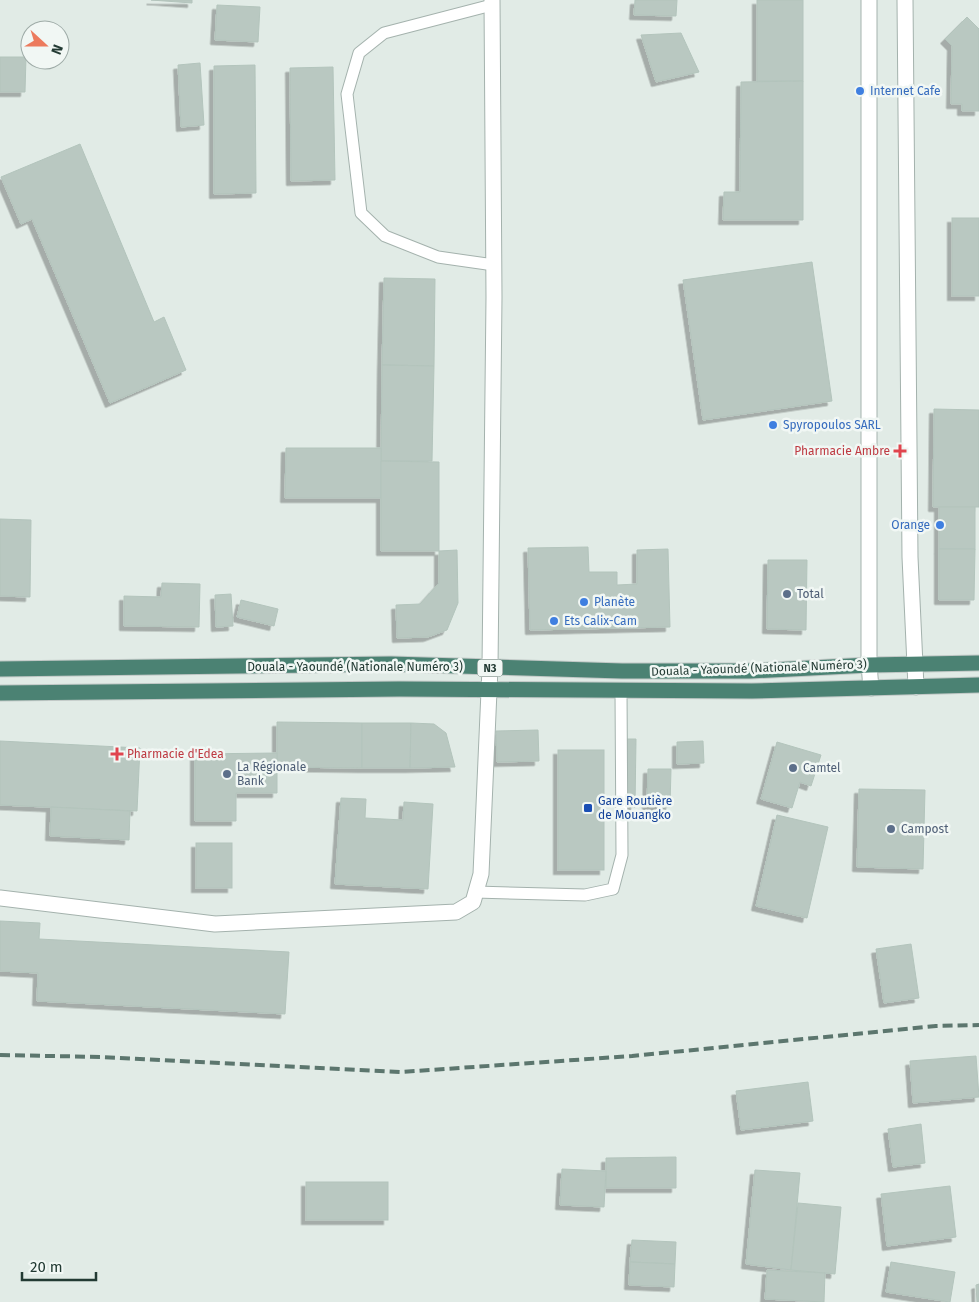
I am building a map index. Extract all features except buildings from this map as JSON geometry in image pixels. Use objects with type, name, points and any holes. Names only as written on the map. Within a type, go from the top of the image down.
[{"type":"highway","name":"Douala - Yaoundé (Nationale Numéro 3)","points":[[0,669],[391,664],[622,672],[740,671],[869,665],[979,663]]},
{"type":"highway","name":"Douala - Yaoundé (Nationale Numéro 3)","points":[[0,694],[489,689],[752,691],[979,685]]},
{"type":"street","points":[[869,0],[869,665],[871,688]]},
{"type":"street","points":[[905,0],[910,556],[916,687]]},
{"type":"street","points":[[0,898],[215,924],[456,912],[473,902],[481,874],[490,668],[494,265],[492,2]]},
{"type":"lane","points":[[492,2],[384,32],[359,53],[348,94],[362,213],[385,236],[438,256],[494,265]]},
{"type":"lane","points":[[475,892],[585,895],[613,889],[622,854],[621,690]]},
{"type":"railway","points":[[0,1055],[102,1057],[401,1072],[632,1056],[936,1026],[979,1025]]},
{"type":"place","name":"Internet Cafe","points":[[860,91]]},
{"type":"place","name":"Spyropoulos SARL","points":[[773,425]]},
{"type":"place","name":"Pharmacie Ambre","points":[[900,451]]},
{"type":"place","name":"Orange","points":[[940,525]]},
{"type":"place","name":"Total","points":[[787,594]]},
{"type":"place","name":"Planète","points":[[584,602]]},
{"type":"place","name":"Ets Calix-Cam","points":[[554,621]]},
{"type":"place","name":"Pharmacie d'Edea","points":[[117,754]]},
{"type":"place","name":"Camtel","points":[[793,768]]},
{"type":"place","name":"La Régionale Bank","points":[[227,774]]},
{"type":"place","name":"Gare Routière de Mouangko","points":[[588,808]]},
{"type":"place","name":"Campost","points":[[891,829]]}]
